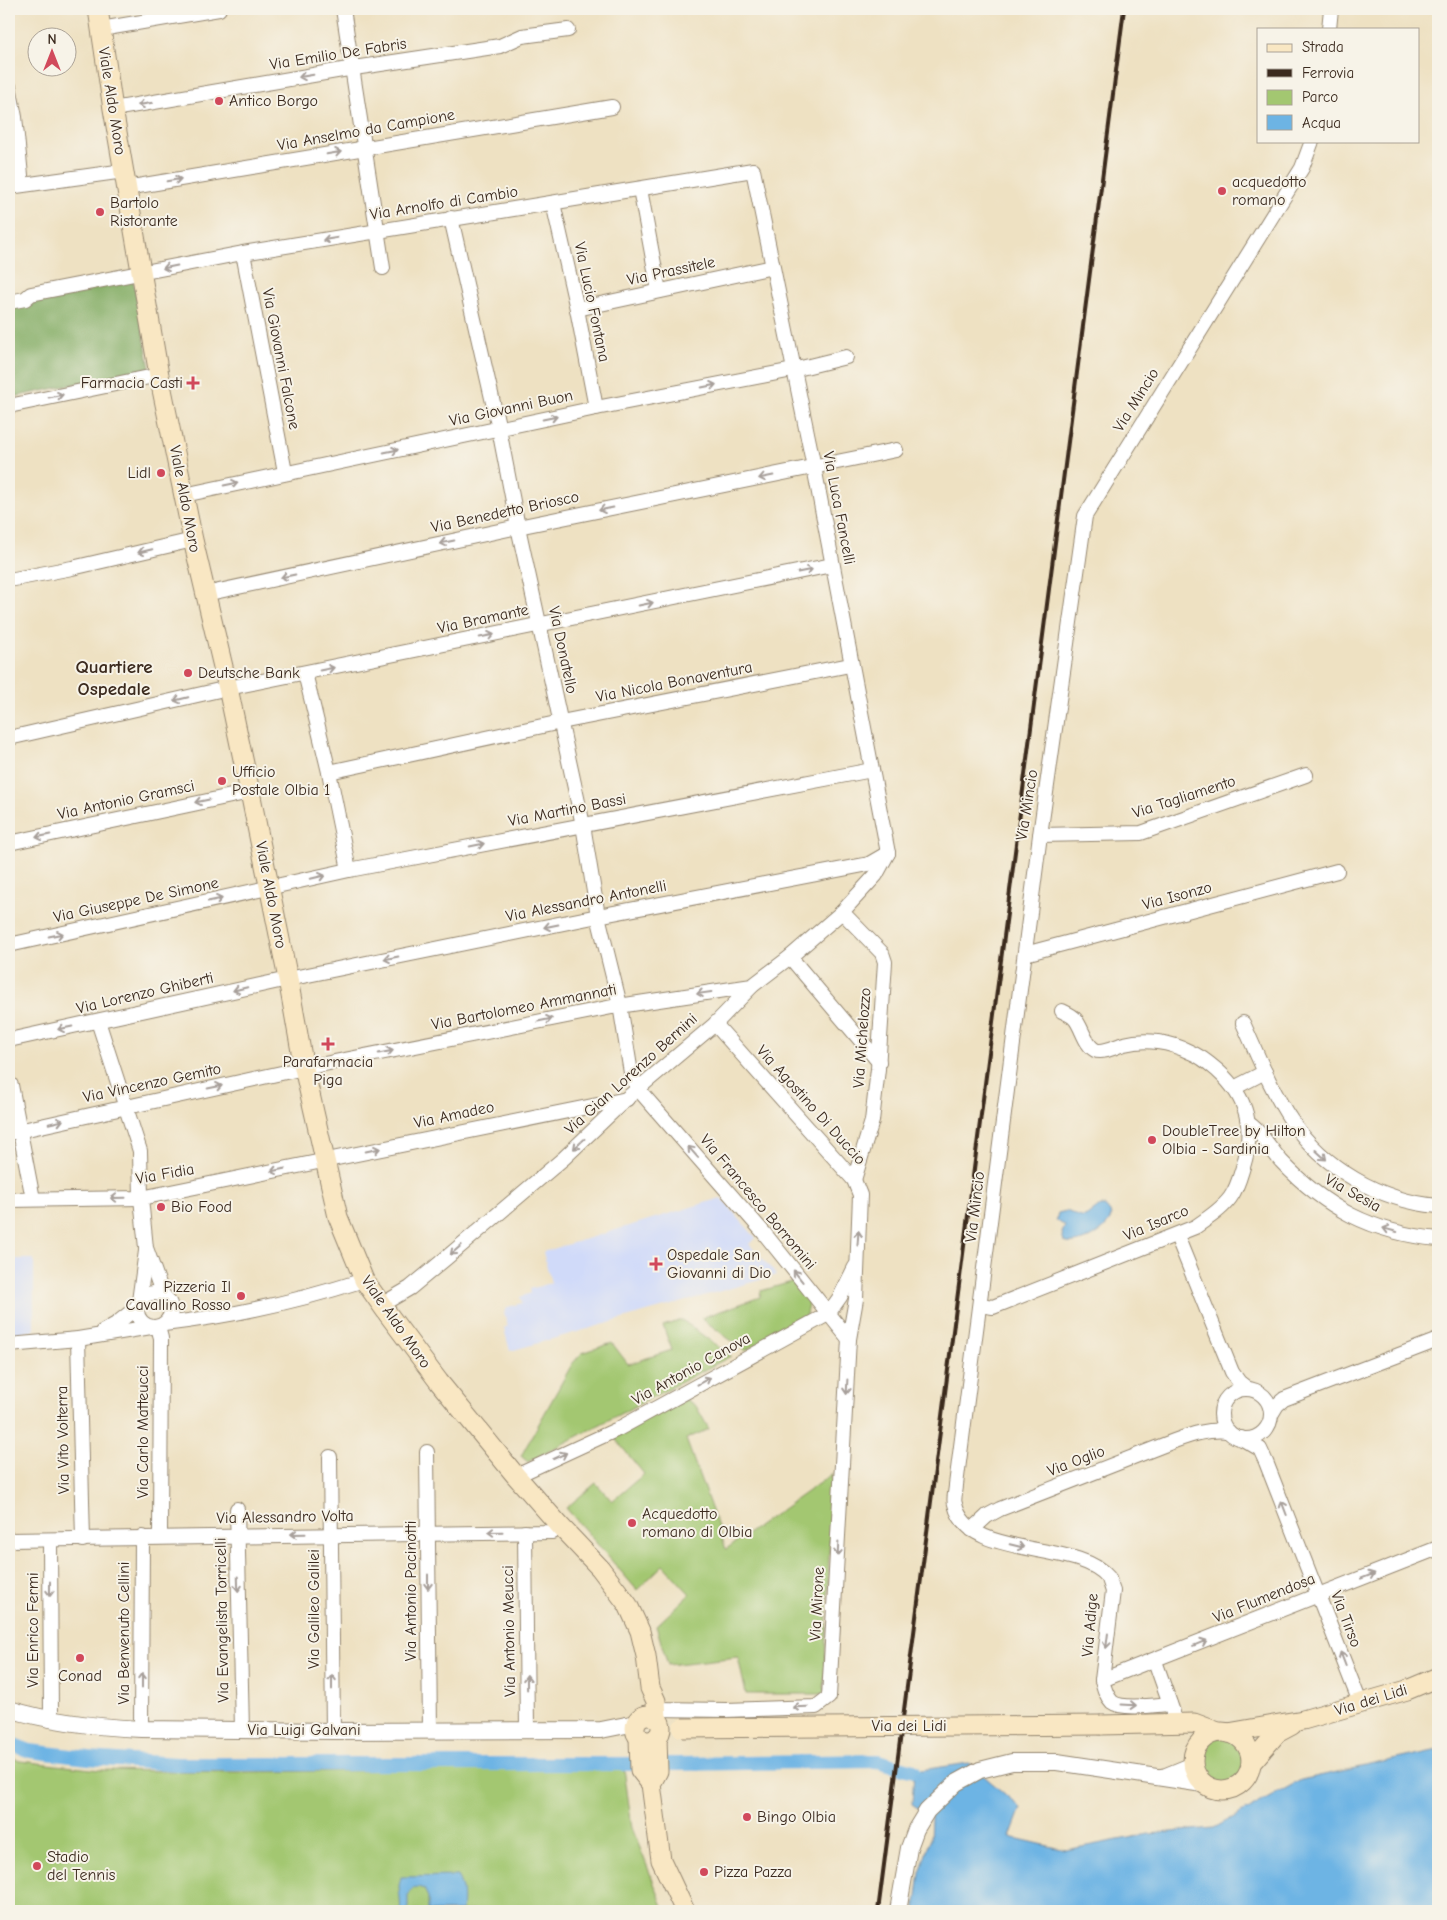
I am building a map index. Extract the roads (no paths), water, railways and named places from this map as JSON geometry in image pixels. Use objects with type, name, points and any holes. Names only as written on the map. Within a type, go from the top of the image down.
[{"type":"main road","name":"Viale Aldo Moro","points":[[98,9],[113,109],[159,375],[192,540],[228,688],[270,888],[304,1068],[338,1217],[364,1280],[381,1305],[439,1382],[516,1476],[600,1568],[628,1606],[640,1631],[646,1656],[650,1688],[640,1704],[648,1730]]},
{"type":"main road","name":"Via dei Lidi","points":[[648,1730],[682,1728],[1194,1723],[1223,1733],[1302,1720],[1407,1690],[1438,1677]]},
{"type":"main road","name":"Via dei Lidi","points":[[1251,1763],[1277,1733],[1302,1720]]},
{"type":"main road","name":"Via dei Lidi","points":[[1158,1724],[1198,1745]]},
{"type":"main road","points":[[648,1730],[650,1775],[661,1860],[685,1911]]},
{"type":"main road","points":[[1223,1733],[1242,1740],[1250,1752],[1251,1763],[1246,1778],[1234,1788],[1218,1790],[1204,1784],[1196,1776],[1193,1765],[1194,1754],[1198,1745],[1206,1736],[1223,1733]]},
{"type":"street","points":[[101,29],[219,9]]},
{"type":"street","points":[[344,9],[383,268]]},
{"type":"street","points":[[1329,28],[1330,9]]},
{"type":"street","name":"Via Emilio De Fabris","points":[[113,109],[354,68],[500,46],[522,36],[568,30]]},
{"type":"street","points":[[9,86],[15,117],[15,186]]},
{"type":"street","name":"Via Anselmo da Campione","points":[[15,186],[125,180],[366,147],[612,107]]},
{"type":"street","name":"Via Mincio","points":[[972,1530],[962,1519],[954,1504],[1040,835],[1085,516],[1302,168],[1312,142]]},
{"type":"street","name":"Via Arnolfo di Cambio","points":[[9,302],[25,298],[31,294],[244,253],[753,170]]},
{"type":"street","name":"Via Luca Fancelli","points":[[753,170],[814,467],[850,665],[888,853]]},
{"type":"street","points":[[640,189],[659,291]]},
{"type":"street","name":"Via Lucio Fontana","points":[[553,203],[577,308],[596,408]]},
{"type":"street","name":"Via Donatello","points":[[451,218],[499,429],[518,527],[583,824],[598,916],[620,1005],[633,1094]]},
{"type":"street","name":"Via Giovanni Falcone","points":[[244,253],[285,472]]},
{"type":"street","name":"Via Prassitele","points":[[577,308],[773,267]]},
{"type":"street","name":"Via Giovanni Buon","points":[[184,495],[285,472],[596,408],[793,370],[846,356]]},
{"type":"street","points":[[9,406],[159,375]]},
{"type":"street","name":"Via Benedetto Briosco","points":[[205,594],[518,527],[896,450]]},
{"type":"street","points":[[9,580],[72,568],[192,540]]},
{"type":"street","name":"Via Bramante","points":[[9,738],[228,688],[540,626],[832,565]]},
{"type":"street","name":"Via Nicola Bonaventura","points":[[329,772],[561,722],[850,665]]},
{"type":"street","points":[[305,673],[329,772],[349,870]]},
{"type":"street","name":"Via Martino Bassi","points":[[270,888],[349,870],[583,824],[872,770]]},
{"type":"street","name":"Via Tagliamento","points":[[1040,835],[1140,833],[1306,774]]},
{"type":"street","name":"Via Antonio Gramsci","points":[[9,843],[250,792]]},
{"type":"street","name":"Via Gian Lorenzo Bernini","points":[[381,1305],[410,1288],[564,1158],[633,1094],[715,1024],[752,986],[790,957],[842,912],[876,875],[888,853]]},
{"type":"street","name":"Via Alessandro Antonelli","points":[[288,979],[598,916],[868,864],[888,853]]},
{"type":"street","name":"Via Isonzo","points":[[1025,954],[1337,870]]},
{"type":"street","name":"Via Giuseppe De Simone","points":[[9,945],[270,888]]},
{"type":"street","name":"Via Michelozzo","points":[[842,912],[882,953],[885,962],[872,1121],[854,1180]]},
{"type":"street","points":[[790,957],[878,1062]]},
{"type":"street","name":"Via Lorenzo Ghiberti","points":[[9,1040],[288,979]]},
{"type":"street","name":"Via Bartolomeo Ammannati","points":[[304,1068],[620,1005],[752,986]]},
{"type":"street","name":"Via Isarco","points":[[980,1305],[993,1307],[1177,1236],[1195,1227],[1230,1198],[1239,1180],[1245,1160],[1248,1124],[1244,1104],[1234,1088],[1206,1061],[1190,1052],[1164,1043],[1145,1041],[1126,1043],[1101,1052],[1096,1051],[1074,1018],[1062,1011]]},
{"type":"street","points":[[98,1021],[124,1107],[140,1151],[141,1198],[146,1248],[137,1314],[140,1320],[157,1326]]},
{"type":"street","name":"Via Sesia","points":[[1243,1023],[1279,1102],[1316,1151],[1331,1164],[1365,1185],[1385,1194],[1438,1206]]},
{"type":"street","name":"Via Agostino Di Duccio","points":[[715,1024],[854,1180],[860,1195],[856,1299],[849,1338]]},
{"type":"street","name":"Via Vincenzo Gemito","points":[[15,1131],[304,1068]]},
{"type":"street","points":[[1234,1088],[1265,1072]]},
{"type":"street","points":[[11,1085],[15,1131],[33,1199]]},
{"type":"street","name":"Via Amadeo","points":[[325,1160],[590,1105],[633,1094]]},
{"type":"street","name":"Via Francesco Borromini","points":[[633,1094],[764,1233],[849,1338]]},
{"type":"street","points":[[590,1105],[595,1129]]},
{"type":"street","name":"Via Sesia","points":[[1248,1124],[1254,1126],[1262,1139],[1280,1160],[1321,1198],[1362,1221],[1388,1230],[1438,1239]]},
{"type":"street","name":"Via Fidia","points":[[9,1200],[141,1198],[325,1160]]},
{"type":"street","points":[[1177,1236],[1232,1372],[1238,1382],[1259,1392],[1266,1398],[1271,1415]]},
{"type":"street","points":[[146,1248],[171,1313],[157,1326]]},
{"type":"street","name":"Via Antonio Canova","points":[[516,1476],[618,1429],[828,1314],[840,1297],[857,1263]]},
{"type":"street","points":[[9,1345],[95,1336],[206,1319],[323,1294],[364,1280]]},
{"type":"street","points":[[95,1336],[116,1324],[144,1296],[150,1294],[167,1301],[182,1313],[206,1319]]},
{"type":"street","name":"Via Carlo Matteucci","points":[[157,1326],[160,1338],[160,1537]]},
{"type":"street","name":"Via Vito Volterra","points":[[78,1338],[83,1540]]},
{"type":"street","name":"Via Mirone","points":[[648,1730],[726,1710],[816,1707],[829,1697],[849,1338]]},
{"type":"street","points":[[1266,1462],[1262,1442],[1264,1431],[1277,1405],[1284,1399],[1438,1340]]},
{"type":"street","points":[[1197,1432],[1212,1423],[1220,1414],[1226,1399],[1231,1393],[1232,1372]]},
{"type":"street","points":[[1231,1393],[1248,1388]]},
{"type":"street","points":[[1266,1398],[1284,1399]]},
{"type":"street","points":[[1220,1414],[1222,1423],[1228,1431]]},
{"type":"street","points":[[1197,1432],[1214,1429],[1228,1431],[1260,1450],[1266,1462]]},
{"type":"street","points":[[1241,1438],[1250,1438],[1264,1431]]},
{"type":"street","name":"Via Oglio","points":[[972,1530],[987,1516],[1000,1509],[1197,1432]]},
{"type":"street","name":"Via Antonio Pacinotti","points":[[427,1452],[430,1730]]},
{"type":"street","name":"Via Galileo Galilei","points":[[330,1457],[333,1731]]},
{"type":"street","name":"Via Tirso","points":[[1266,1462],[1361,1704]]},
{"type":"street","name":"Via Evangelista Torricelli","points":[[237,1509],[242,1730]]},
{"type":"street","name":"Via Alessandro Volta","points":[[9,1540],[83,1540],[237,1535],[552,1532],[561,1527]]},
{"type":"street","name":"Via Adige","points":[[972,1530],[987,1539],[1075,1559],[1097,1568],[1108,1578],[1113,1591],[1102,1680],[1106,1692],[1112,1702],[1125,1706],[1170,1704]]},
{"type":"street","name":"Via Antonio Meucci","points":[[525,1532],[527,1730]]},
{"type":"street","name":"Via Benvenuto Cellini","points":[[141,1729],[142,1537]]},
{"type":"street","name":"Via Enrico Fermi","points":[[50,1540],[51,1719]]},
{"type":"street","name":"Via Flumendosa","points":[[1102,1680],[1155,1661],[1438,1548]]},
{"type":"street","points":[[1155,1661],[1172,1711],[1185,1723]]},
{"type":"street","name":"Via Luigi Galvani","points":[[9,1709],[51,1719],[141,1729],[333,1731],[648,1730]]},
{"type":"street","points":[[898,1911],[904,1869],[916,1829],[927,1810],[956,1783],[980,1770],[1002,1764],[1032,1761],[1057,1762],[1204,1784]]},
{"type":"street","points":[[1158,1777],[1166,1776],[1193,1765]]},
{"type":"water","points":[[1100,1206],[1105,1206],[1111,1215],[1110,1220],[1103,1229],[1083,1241],[1076,1243],[1064,1242],[1062,1233],[1065,1226],[1056,1220],[1058,1213],[1066,1211],[1084,1217]]},
{"type":"water","points":[[1438,1750],[1438,1911],[915,1911],[920,1873],[930,1841],[931,1817],[912,1804],[914,1771],[969,1763],[1021,1808],[1010,1837],[1066,1850],[1149,1834],[1214,1828],[1301,1780]]},
{"type":"water","points":[[457,1876],[462,1889],[462,1911],[428,1911],[428,1897],[424,1889],[418,1887],[413,1888],[408,1896],[408,1911],[401,1911],[399,1886],[401,1877]]},
{"type":"waterway","points":[[9,1743],[30,1751],[88,1758],[177,1764],[679,1764],[878,1761],[914,1771]]},
{"type":"railway","points":[[878,1911],[1124,9]]},
{"type":"place","name":"Antico Borgo","points":[[219,101]]},
{"type":"place","name":"acquedotto romano","points":[[1222,191]]},
{"type":"place","name":"Bartolo Ristorante","points":[[100,212]]},
{"type":"place","name":"Farmacia Casti","points":[[193,383]]},
{"type":"place","name":"Lidl","points":[[161,473]]},
{"type":"place","name":"Deutsche Bank","points":[[188,673]]},
{"type":"place","name":"Ufficio Postale Olbia 1","points":[[222,781]]},
{"type":"place","name":"Parafarmacia Piga","points":[[328,1044]]},
{"type":"place","name":"DoubleTree by Hilton Olbia - Sardinia","points":[[1152,1140]]},
{"type":"place","name":"Bio Food","points":[[161,1207]]},
{"type":"place","name":"Ospedale San Giovanni di Dio","points":[[656,1264]]},
{"type":"place","name":"Pizzeria Il Cavallino Rosso","points":[[241,1296]]},
{"type":"place","name":"Acquedotto romano di Olbia","points":[[632,1523]]},
{"type":"place","name":"Conad","points":[[80,1658]]},
{"type":"place","name":"Bingo Olbia","points":[[747,1817]]},
{"type":"place","name":"Stadio del Tennis","points":[[37,1866]]},
{"type":"place","name":"Pizza Pazza","points":[[704,1872]]},
{"type":"district","name":"Quartiere Ospedale","points":[[114,678]]}]
